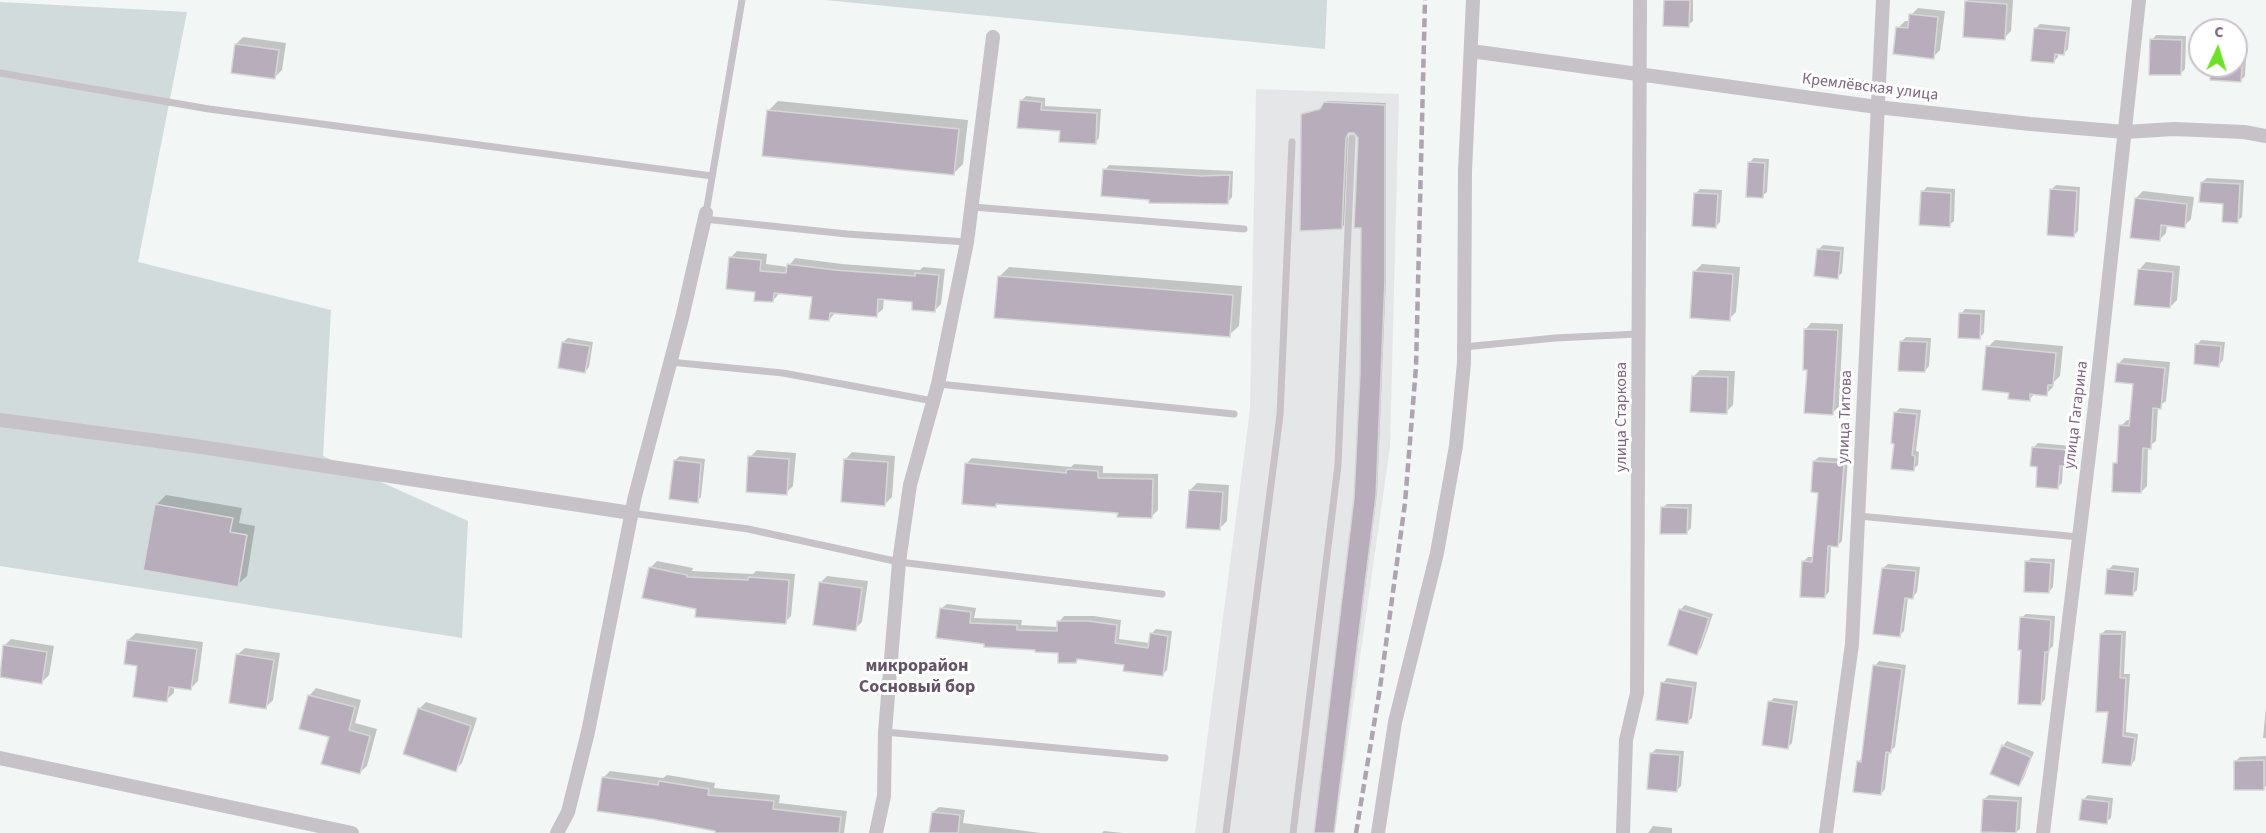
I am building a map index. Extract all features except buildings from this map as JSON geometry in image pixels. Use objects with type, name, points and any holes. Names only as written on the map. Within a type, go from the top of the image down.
[{"type":"street","points":[[1378,833],[1395,722],[1437,553],[1456,446],[1464,347],[1465,171],[1473,0]]},
{"type":"street","name":"улица Старкова","points":[[1623,833],[1626,740],[1637,693],[1640,0]]},
{"type":"street","name":"улица Титова","points":[[1826,833],[1852,644],[1882,0]]},
{"type":"street","name":"улица Гагарина","points":[[2043,833],[2079,537],[2139,0]]},
{"type":"street","points":[[876,833],[884,796],[885,732],[899,562],[910,484],[938,384],[968,242],[993,37]]},
{"type":"street","name":"Кремлёвская улица","points":[[1471,51],[1877,107],[2030,124],[2124,132],[2174,129],[2244,132],[2266,136]]},
{"type":"street","points":[[557,833],[568,812],[588,732],[631,513],[705,216]]},
{"type":"street","points":[[0,420],[195,446],[631,513]]},
{"type":"street","points":[[0,758],[352,833]]},
{"type":"lane","points":[[742,0],[705,216],[847,234],[968,242]]},
{"type":"lane","points":[[0,73],[209,109],[712,176]]},
{"type":"lane","points":[[1293,833],[1338,465],[1352,138]]},
{"type":"lane","points":[[1226,833],[1280,415],[1292,142]]},
{"type":"lane","points":[[973,207],[1244,229]]},
{"type":"lane","points":[[1464,347],[1555,338],[1638,334]]},
{"type":"lane","points":[[670,362],[783,373],[933,401]]},
{"type":"lane","points":[[938,384],[1234,414]]},
{"type":"lane","points":[[631,513],[748,529],[899,562],[1162,594]]},
{"type":"lane","points":[[1858,516],[2079,537]]},
{"type":"lane","points":[[885,732],[1165,758]]},
{"type":"shaded area","points":[[825,0],[1327,0],[1325,49]]},
{"type":"shaded area","points":[[0,2],[187,12],[138,262],[331,310],[323,456],[468,521],[462,638],[0,566]]},
{"type":"shaded area","points":[[1256,89],[1399,94],[1390,447],[1335,833],[1195,833],[1250,410]]},
{"type":"railway","points":[[1356,833],[1380,688],[1405,503],[1416,367],[1425,0]]},
{"type":"district","name":"микрорайон Сосновый бор","points":[[917,677]]}]
